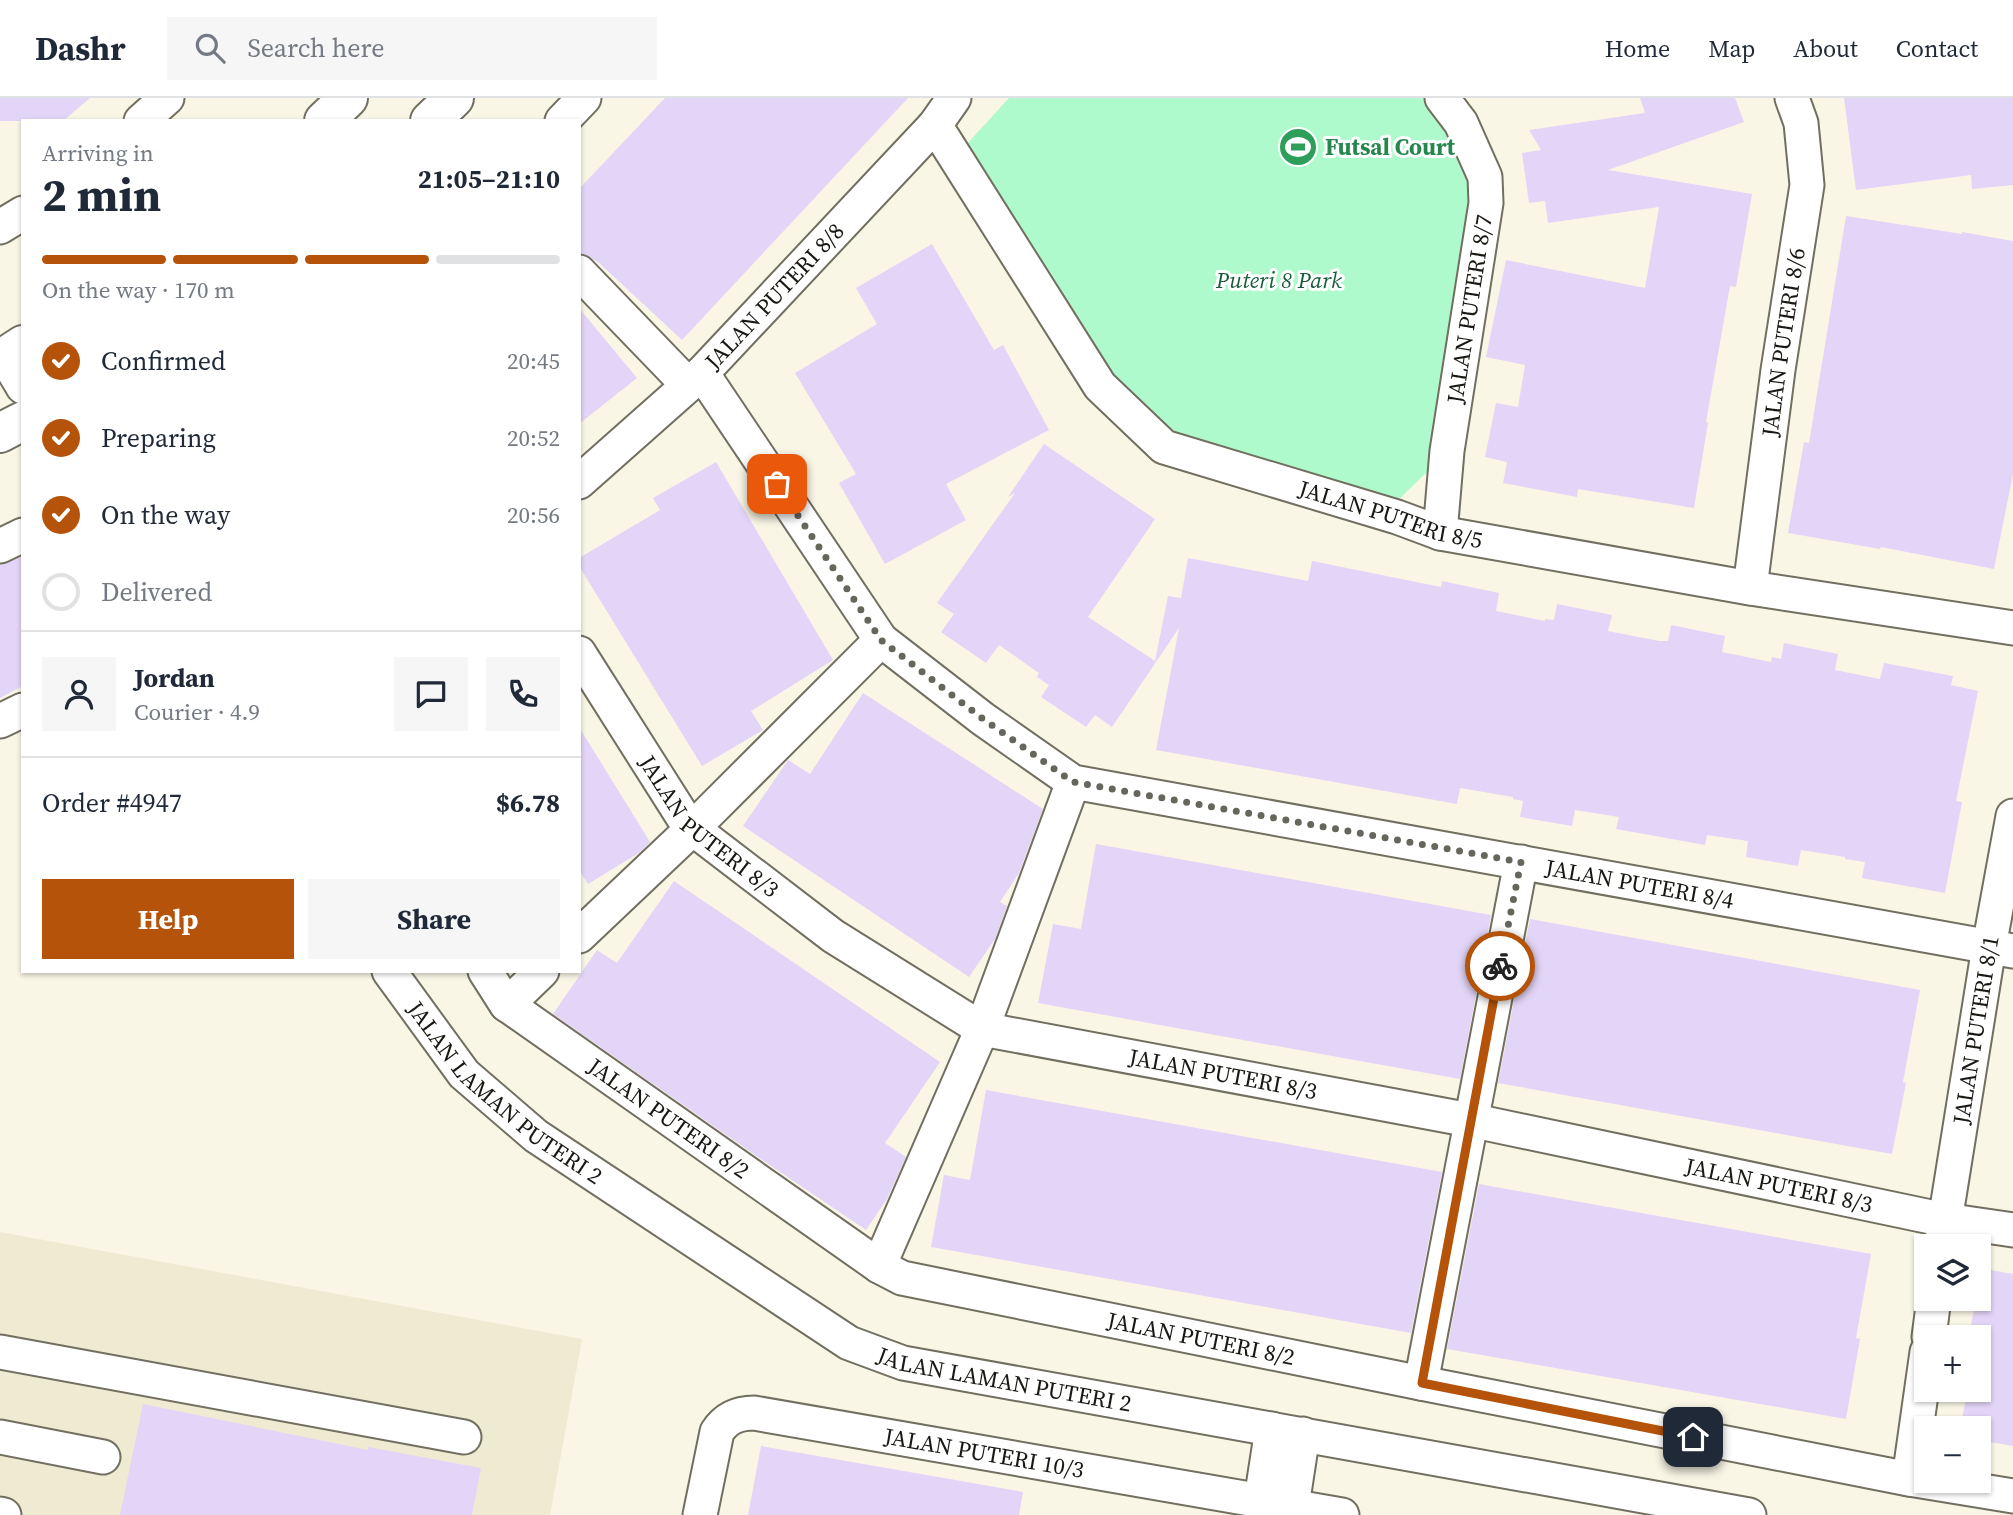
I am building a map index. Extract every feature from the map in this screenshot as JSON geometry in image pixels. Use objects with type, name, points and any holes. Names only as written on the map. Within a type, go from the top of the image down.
[{"type":"main road","points":[[326,119],[348,98]]},
{"type":"main road","points":[[432,119],[454,98]]},
{"type":"main road","points":[[0,433],[21,422]]},
{"type":"street","points":[[144,119],[167,98]]},
{"type":"street","points":[[564,119],[584,98]]},
{"type":"street","name":"JALAN PUTERI 8/8","points":[[581,480],[695,379],[935,125],[954,98]]},
{"type":"street","name":"JALAN PUTERI 8/7","points":[[1440,533],[1447,451],[1486,203],[1485,177],[1461,123],[1442,98]]},
{"type":"street","name":"JALAN PUTERI 8/6","points":[[1750,588],[1778,370],[1807,186],[1801,123],[1791,98]]},
{"type":"street","name":"JALAN PUTERI 8/5","points":[[935,125],[1100,386],[1164,447],[1396,517],[1440,533],[1750,588],[2013,628]]},
{"type":"street","points":[[0,227],[21,214]]},
{"type":"street","name":"JALAN PUTERI 8/4","points":[[581,274],[695,379],[881,640],[983,719],[1073,782],[2001,949]]},
{"type":"street","points":[[0,547],[21,536]]},
{"type":"street","points":[[581,934],[693,828],[881,640]]},
{"type":"street","name":"JALAN PUTERI 8/3","points":[[581,656],[688,825],[833,936],[982,1029],[1470,1120],[1943,1233],[2013,1230]]},
{"type":"street","points":[[0,721],[21,710]]},
{"type":"street","points":[[879,1266],[982,1029],[1073,782]]},
{"type":"street","name":"JALAN PUTERI 8/1","points":[[1943,1233],[2001,949],[2013,816]]},
{"type":"street","points":[[1422,1383],[1521,862]]},
{"type":"street","name":"JALAN LAMAN PUTERI 2","points":[[389,973],[464,1074],[536,1136],[849,1343],[903,1363],[1749,1515]]},
{"type":"street","name":"JALAN PUTERI 8/2","points":[[486,973],[507,1004],[879,1266],[902,1278],[1909,1479],[2013,1496]]},
{"type":"street","points":[[507,1004],[540,973]]},
{"type":"street","points":[[0,1352],[464,1437]]},
{"type":"street","points":[[1909,1479],[1920,1402]]},
{"type":"street","name":"JALAN PUTERI 10/3","points":[[700,1515],[717,1432],[722,1424],[743,1413],[1274,1509],[1342,1515]]},
{"type":"street","points":[[1274,1509],[1288,1431]]},
{"type":"street","points":[[0,1437],[103,1457]]},
{"type":"shaded area","points":[[0,1232],[582,1339],[550,1515],[0,1515]]},
{"type":"green space","name":"Puteri 8 Park","points":[[1009,98],[1423,98],[1471,160],[1475,214],[1430,469],[1395,503],[1171,436],[1104,373],[965,146]]},
{"type":"building","points":[[0,98],[90,98],[65,119],[0,121]]},
{"type":"building","points":[[665,98],[908,98],[682,340],[598,262],[581,254],[581,187]]},
{"type":"building","points":[[1640,98],[1735,98],[1744,122],[1608,170],[1752,194],[1736,287],[1730,286],[1694,508],[1578,489],[1577,497],[1503,483],[1507,462],[1485,457],[1496,403],[1518,407],[1525,365],[1486,357],[1506,260],[1645,288],[1659,207],[1548,223],[1545,201],[1529,203],[1522,153],[1541,150],[1529,130],[1645,113]]},
{"type":"building","points":[[1844,98],[2013,98],[2013,185],[1972,189],[1971,175],[1856,190]]},
{"type":"building","points":[[1846,216],[2013,241],[2013,474],[1994,569],[1881,547],[1880,549],[1788,533],[1804,442],[1809,443]]},
{"type":"building","points":[[932,244],[994,350],[1003,345],[1049,430],[946,484],[966,520],[885,564],[839,483],[856,474],[795,373],[877,324],[856,288]]},
{"type":"building","points":[[581,310],[637,378],[581,422]]},
{"type":"building","points":[[1044,444],[1155,519],[1088,617],[1155,661],[1168,596],[1181,598],[1188,558],[1308,581],[1312,561],[1441,587],[1442,581],[1499,593],[1496,611],[1545,621],[1554,620],[1557,604],[1612,615],[1608,631],[1659,641],[1668,641],[1671,625],[1725,636],[1722,652],[1771,662],[1772,657],[1781,659],[1784,643],[1838,654],[1835,670],[1880,679],[1884,663],[1953,676],[1951,685],[1978,691],[1956,801],[1962,802],[1945,893],[1862,878],[1865,862],[1845,857],[1801,850],[1798,866],[1746,857],[1748,841],[1707,835],[1705,845],[1616,829],[1619,817],[1575,810],[1572,826],[1520,817],[1523,801],[1513,797],[1460,788],[1457,804],[1156,750],[1179,628],[1112,727],[1095,715],[1086,727],[1041,697],[1049,685],[1037,677],[1039,673],[999,645],[986,663],[941,632],[954,614],[937,603],[1015,493],[1008,497]]},
{"type":"building","points":[[716,462],[833,660],[751,711],[763,730],[702,766],[581,569],[581,557],[660,510],[653,498]]},
{"type":"building","points":[[21,557],[21,687],[0,698],[0,565]]},
{"type":"building","points":[[863,693],[1043,809],[1019,873],[1000,902],[1007,906],[995,939],[969,977],[743,826],[788,760],[810,774]]},
{"type":"building","points":[[581,730],[650,842],[639,853],[588,884],[581,873]]},
{"type":"building","points":[[1096,844],[1491,915],[1460,1079],[1038,1003],[1053,924],[1081,929]]},
{"type":"building","points":[[674,881],[940,1062],[885,1143],[906,1157],[887,1199],[866,1230],[553,1014],[597,950],[617,963]]},
{"type":"building","points":[[1530,919],[1920,990],[1892,1154],[1498,1083]]},
{"type":"building","points":[[986,1090],[1442,1172],[1411,1333],[931,1247],[944,1175],[970,1180]]},
{"type":"building","points":[[1479,1184],[1871,1254],[1856,1338],[1860,1339],[1846,1419],[1447,1349]]},
{"type":"building","points":[[1991,1270],[2013,1274],[2013,1446],[1991,1442],[1991,1416],[1963,1416],[1965,1402],[1991,1402],[1991,1325],[1971,1325],[1974,1311],[1991,1311]]},
{"type":"building","points":[[143,1404],[368,1450],[368,1447],[481,1468],[472,1515],[120,1515]]},
{"type":"building","points":[[761,1446],[1023,1492],[1019,1515],[748,1515]]},
{"type":"way so far","points":[[777,484],[881,640],[983,719],[1073,782],[1521,862],[1500,966]]},
{"type":"place","name":"Futsal Court","points":[[1298,147]]},
{"type":"route","points":[[1500,966],[1422,1383],[1693,1437]]}]
